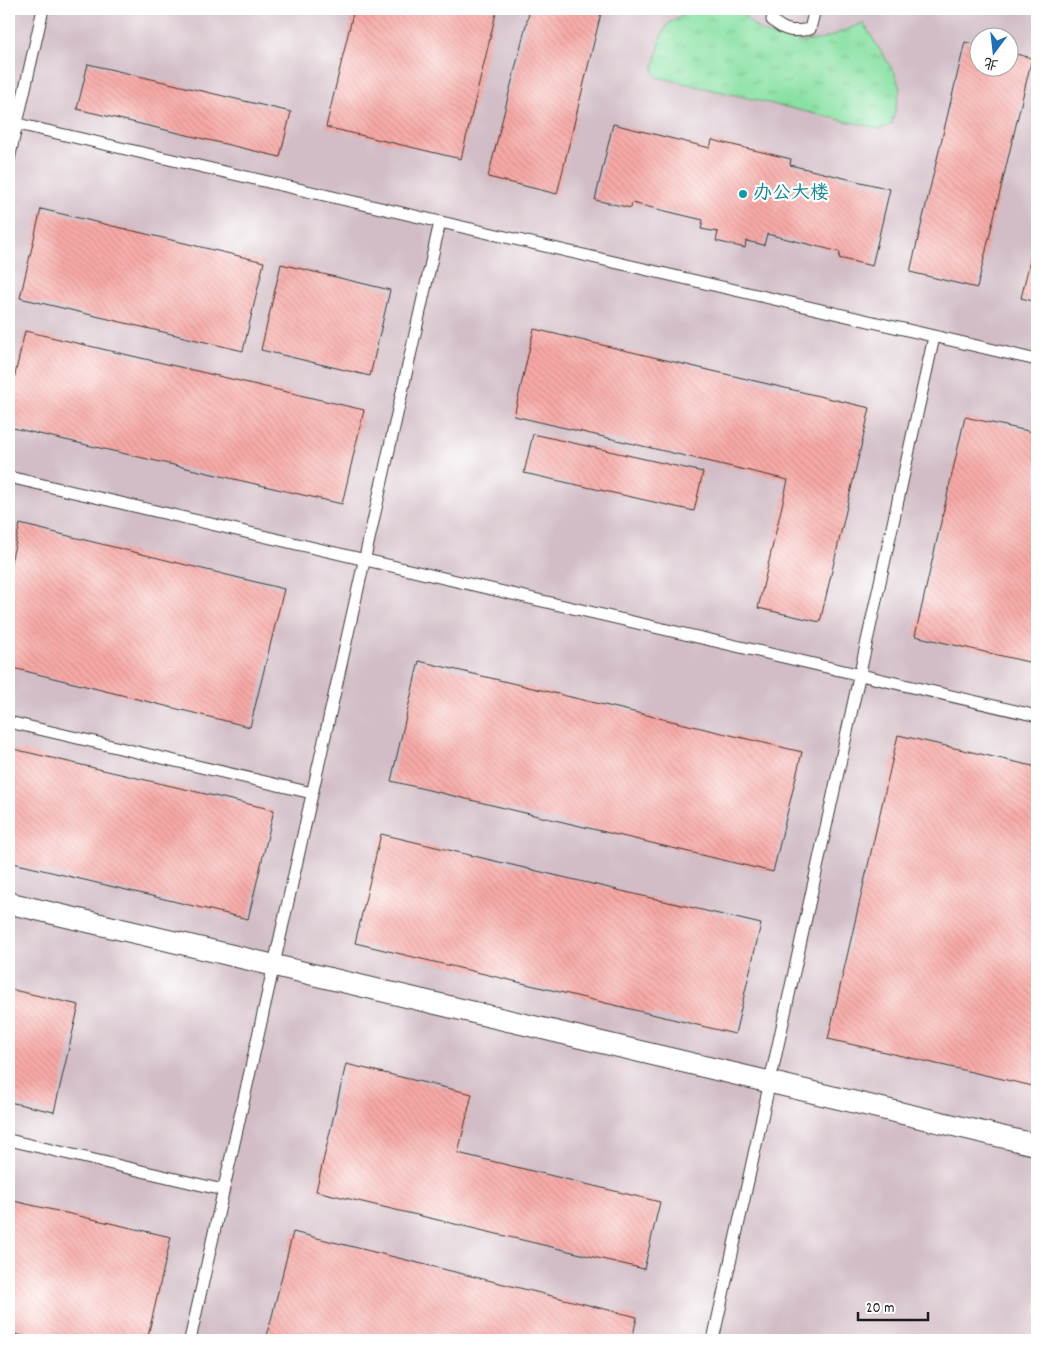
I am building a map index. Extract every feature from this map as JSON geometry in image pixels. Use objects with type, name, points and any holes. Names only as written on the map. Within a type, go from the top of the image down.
[{"type":"street","points":[[9,904],[1037,1145]]},
{"type":"lane","points":[[9,159],[13,122],[43,9]]},
{"type":"lane","points":[[775,9],[772,20],[781,28],[797,32],[810,29],[815,9]]},
{"type":"lane","points":[[13,122],[1037,360]]},
{"type":"lane","points":[[190,1340],[440,222]]},
{"type":"lane","points":[[713,1340],[934,336]]},
{"type":"lane","points":[[9,477],[1037,716]]},
{"type":"lane","points":[[9,722],[312,793]]},
{"type":"lane","points":[[9,1140],[223,1190]]},
{"type":"shaded area","points":[[9,9],[1037,9],[1037,1340],[9,1340]]},
{"type":"green space","points":[[691,9],[738,9],[754,26],[767,34],[802,42],[824,39],[863,23],[895,74],[900,88],[892,124],[880,129],[657,77],[653,71],[662,34],[668,24]]},
{"type":"building","points":[[354,9],[497,9],[461,159],[326,127]]},
{"type":"building","points":[[530,9],[602,9],[557,194],[488,177]]},
{"type":"building","points":[[965,42],[968,43],[968,78],[1018,78],[1018,54],[1032,58],[977,288],[910,272]]},
{"type":"building","points":[[88,64],[291,112],[280,157],[77,109]]},
{"type":"building","name":"办公大楼","points":[[613,124],[710,148],[712,140],[791,159],[790,165],[890,189],[872,266],[839,258],[840,252],[767,234],[764,245],[746,241],[745,248],[716,241],[718,232],[701,229],[703,220],[632,203],[631,208],[595,200]]},
{"type":"building","points":[[41,209],[264,262],[243,351],[20,298]]},
{"type":"building","points":[[1037,232],[1037,302],[1021,298]]},
{"type":"building","points":[[281,264],[390,290],[370,376],[261,350]]},
{"type":"building","points":[[534,329],[870,408],[820,622],[758,608],[788,480],[514,416]]},
{"type":"building","points":[[25,331],[364,410],[342,504],[9,427],[9,401]]},
{"type":"building","points":[[965,417],[1037,433],[1037,664],[915,636]]},
{"type":"building","points":[[533,434],[703,472],[694,511],[524,473]]},
{"type":"building","points":[[20,524],[284,589],[250,727],[9,667],[9,570]]},
{"type":"building","points":[[419,661],[802,752],[773,872],[391,781]]},
{"type":"building","points":[[898,735],[1037,767],[1037,1087],[828,1039]]},
{"type":"building","points":[[9,748],[274,810],[248,919],[9,862]]},
{"type":"building","points":[[381,834],[761,924],[735,1034],[355,943]]},
{"type":"building","points":[[9,989],[79,1005],[54,1112],[9,1102]]},
{"type":"building","points":[[346,1064],[472,1094],[458,1153],[660,1202],[644,1269],[316,1191]]},
{"type":"building","points":[[9,1200],[171,1237],[147,1340],[42,1340],[9,1333]]},
{"type":"building","points":[[293,1232],[637,1317],[632,1340],[266,1340]]},
{"type":"place","name":"办公大楼","points":[[743,194]]}]
